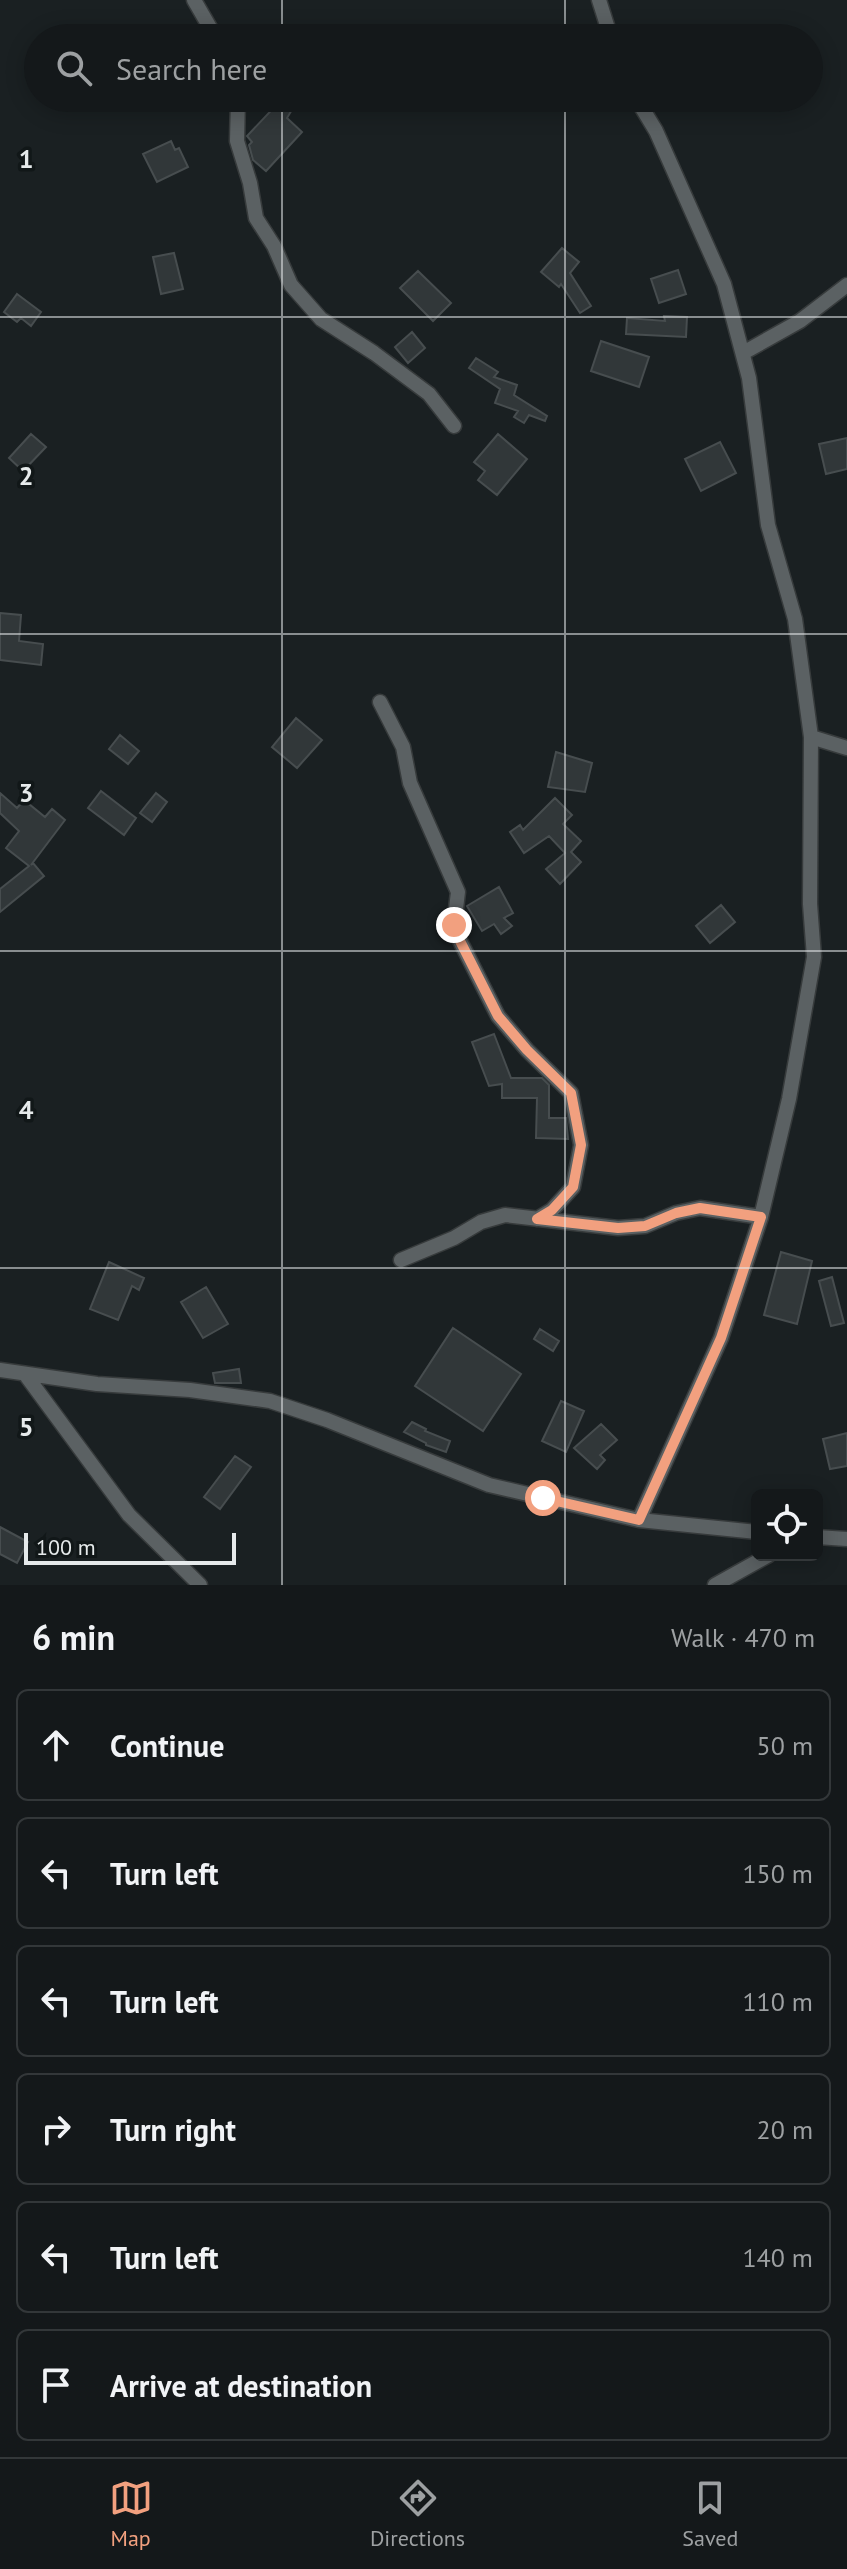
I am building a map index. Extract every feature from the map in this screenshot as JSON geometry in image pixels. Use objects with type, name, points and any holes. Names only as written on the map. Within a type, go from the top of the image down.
[{"type":"street","points":[[194,0],[208,24]]},
{"type":"street","points":[[599,0],[607,24]]},
{"type":"street","points":[[238,112],[237,141],[250,183],[256,218],[274,246],[291,285],[321,319],[429,394],[454,426]]},
{"type":"street","points":[[639,1520],[721,1338],[761,1217],[789,1099],[814,957],[810,904],[811,737],[795,619],[768,525],[749,378],[724,284],[656,131],[644,112]]},
{"type":"street","points":[[743,353],[800,321],[847,285]]},
{"type":"street","points":[[380,702],[403,747],[410,783],[458,892],[454,925],[457,935],[498,1016],[571,1093],[581,1145],[573,1187],[552,1210],[537,1219]]},
{"type":"street","points":[[811,737],[847,748]]},
{"type":"street","points":[[401,1260],[454,1238],[481,1222],[505,1215],[618,1228],[645,1226],[676,1213],[700,1208],[761,1217]]},
{"type":"street","points":[[0,1370],[97,1384],[190,1390],[270,1401],[327,1420],[489,1485],[639,1520],[751,1531]]},
{"type":"street","points":[[25,1374],[129,1515],[200,1585]]},
{"type":"street","points":[[823,1537],[847,1539]]},
{"type":"street","points":[[715,1585],[758,1561]]},
{"type":"building","points":[[270,112],[291,112],[287,118],[302,132],[266,171],[253,160],[249,145],[252,142],[247,136]]},
{"type":"building","points":[[171,141],[175,150],[179,148],[188,167],[157,182],[143,154]]},
{"type":"building","points":[[562,248],[579,262],[570,273],[591,306],[580,313],[561,284],[559,287],[541,272]]},
{"type":"building","points":[[174,253],[183,289],[161,294],[153,257]]},
{"type":"building","points":[[678,270],[686,294],[659,303],[651,279]]},
{"type":"building","points":[[418,271],[451,303],[433,321],[400,288]]},
{"type":"building","points":[[17,294],[41,312],[31,326],[21,318],[17,322],[4,312]]},
{"type":"building","points":[[664,316],[687,317],[686,337],[626,334],[627,318],[665,321]]},
{"type":"building","points":[[412,332],[425,348],[408,363],[395,347]]},
{"type":"building","points":[[601,341],[649,357],[639,387],[591,371]]},
{"type":"building","points":[[476,358],[498,372],[494,377],[517,385],[514,395],[547,416],[545,421],[529,415],[524,423],[514,417],[518,411],[495,403],[500,389],[469,368]]},
{"type":"building","points":[[31,434],[46,447],[23,471],[9,458]]},
{"type":"building","points":[[498,434],[527,459],[497,495],[478,480],[485,471],[474,462]]},
{"type":"building","points":[[847,438],[847,469],[826,474],[819,444]]},
{"type":"building","points":[[720,442],[736,473],[701,491],[685,459]]},
{"type":"building","points":[[0,613],[21,615],[19,641],[43,644],[41,665],[0,660]]},
{"type":"building","points":[[296,718],[322,740],[297,768],[272,747]]},
{"type":"building","points":[[120,735],[139,751],[128,764],[109,749]]},
{"type":"building","points":[[556,752],[592,763],[585,792],[548,787]]},
{"type":"building","points":[[101,791],[136,818],[124,835],[88,808]]},
{"type":"building","points":[[0,793],[17,808],[24,800],[45,817],[52,809],[65,820],[31,865],[33,863],[44,876],[0,912],[0,889],[29,866],[6,848],[19,831],[0,813]]},
{"type":"building","points":[[156,793],[167,802],[152,822],[140,813]]},
{"type":"building","points":[[555,798],[572,815],[563,824],[581,841],[571,852],[581,862],[560,884],[546,869],[565,853],[549,836],[524,853],[510,832],[520,825],[523,830]]},
{"type":"building","points":[[499,887],[513,913],[504,918],[512,926],[501,934],[494,924],[482,931],[467,906]]},
{"type":"building","points":[[721,905],[735,922],[710,943],[696,926]]},
{"type":"building","points":[[494,1034],[511,1078],[542,1078],[549,1085],[549,1118],[566,1118],[568,1139],[536,1138],[537,1098],[502,1098],[502,1084],[489,1086],[472,1042]]},
{"type":"building","points":[[781,1252],[812,1261],[797,1324],[764,1315]]},
{"type":"building","points":[[109,1262],[144,1278],[139,1290],[132,1286],[118,1320],[90,1309]]},
{"type":"building","points":[[832,1277],[844,1323],[831,1326],[819,1281]]},
{"type":"building","points":[[206,1287],[228,1324],[203,1338],[181,1302]]},
{"type":"building","points":[[453,1328],[521,1374],[483,1431],[415,1386]]},
{"type":"building","points":[[540,1329],[559,1341],[553,1351],[534,1339]]},
{"type":"building","points":[[239,1369],[241,1383],[215,1383],[213,1373]]},
{"type":"building","points":[[561,1401],[584,1411],[566,1452],[542,1441]]},
{"type":"building","points":[[412,1422],[450,1441],[446,1452],[404,1432]]},
{"type":"building","points":[[601,1424],[617,1440],[600,1455],[605,1460],[597,1469],[574,1448]]},
{"type":"building","points":[[847,1433],[847,1466],[830,1469],[823,1439]]},
{"type":"building","points":[[235,1456],[251,1467],[220,1509],[204,1497]]},
{"type":"building","points":[[0,1527],[28,1542],[17,1563],[0,1554]]},
{"type":"route","points":[[454,925],[498,1016],[571,1093],[581,1145],[573,1187],[552,1210],[537,1219],[618,1228],[645,1226],[676,1213],[700,1208],[761,1217],[721,1338],[639,1520],[543,1498]]}]
